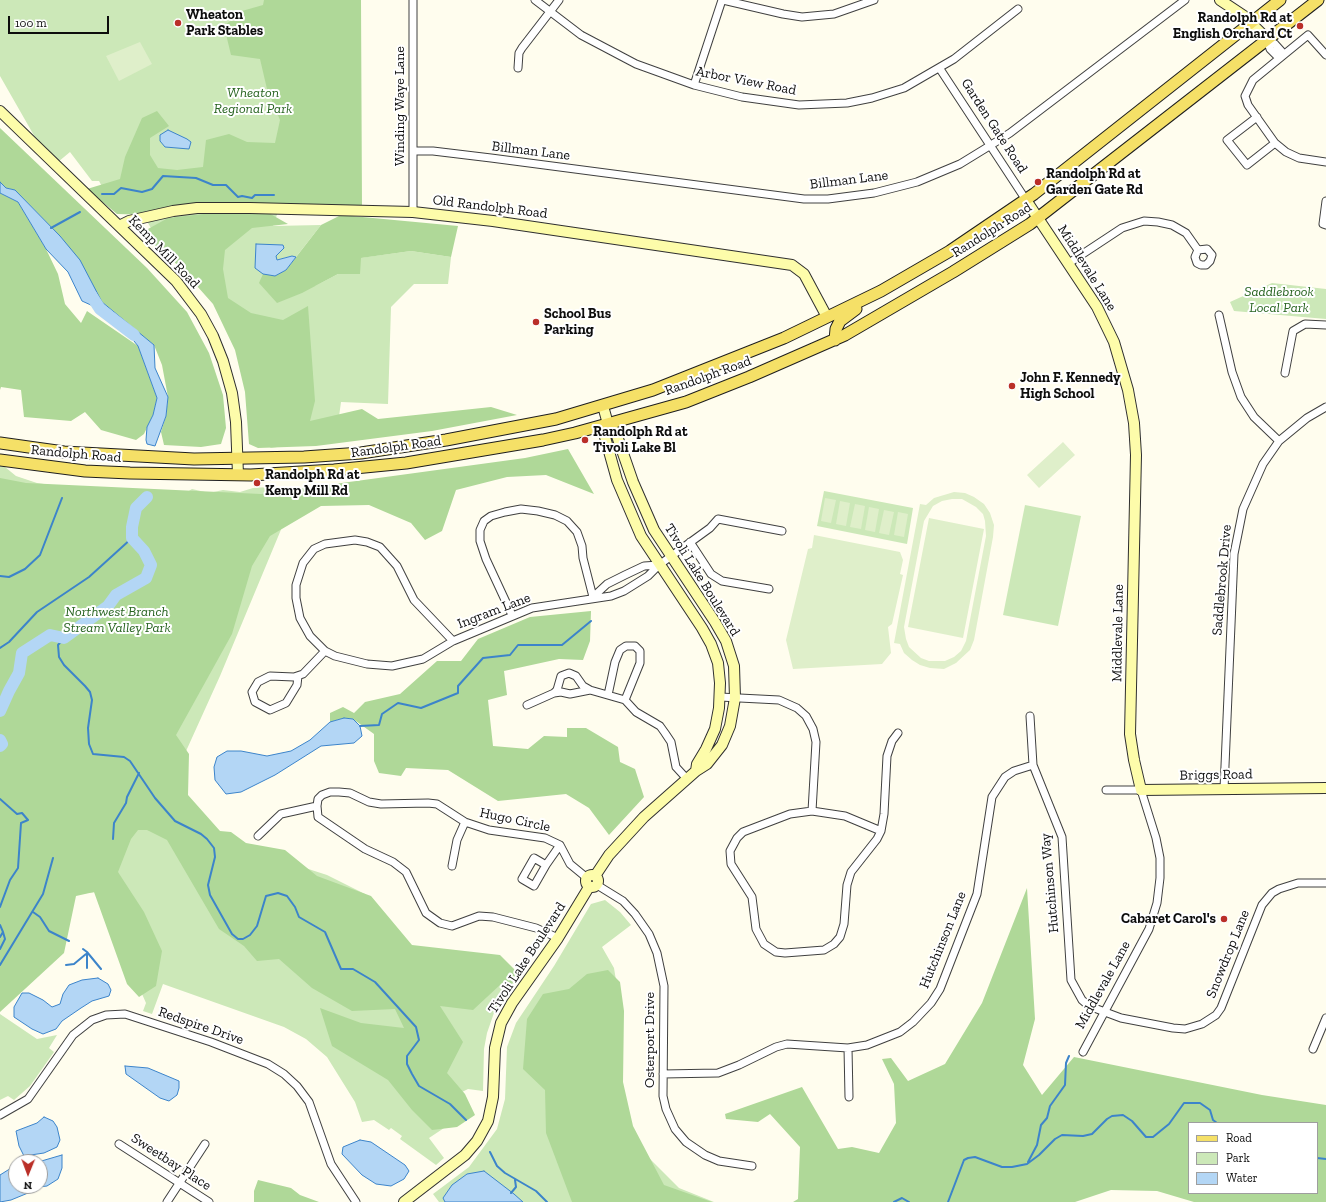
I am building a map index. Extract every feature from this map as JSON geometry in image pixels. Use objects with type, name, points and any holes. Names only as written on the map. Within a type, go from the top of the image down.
[{"type":"main road","name":"Randolph Road","points":[[0,443],[115,456],[194,459],[304,458],[361,453],[446,440],[556,419],[653,390],[726,363],[784,338],[881,290],[950,251],[1026,200],[1280,0]]},
{"type":"main road","name":"Randolph Road","points":[[0,460],[85,471],[238,475],[334,470],[406,463],[536,441],[608,424],[686,402],[835,340],[934,283],[1038,218],[1318,0]]},
{"type":"main road","points":[[835,340],[836,329],[840,321],[881,290]]},
{"type":"main road","points":[[783,362],[826,337],[830,330],[827,317]]},
{"type":"street","name":"Winding Waye Lane","points":[[413,0],[413,212]]},
{"type":"street","name":"Arbor View Road","points":[[535,0],[581,35],[620,57],[636,64],[694,86],[742,97],[799,105],[847,103],[872,98],[904,88],[940,69],[1018,9]]},
{"type":"street","points":[[518,68],[519,53],[559,0]]},
{"type":"street","points":[[694,86],[722,0],[802,16],[834,14],[874,0]]},
{"type":"street","name":"Billman Lane","points":[[414,151],[477,157],[777,196],[828,199],[874,193],[917,182],[960,164],[991,145],[1010,133],[1185,0]]},
{"type":"street","points":[[1220,0],[1251,23],[1267,39],[1270,49],[1281,56]]},
{"type":"street","points":[[1326,55],[1308,35],[1253,80],[1245,96],[1248,105],[1275,143],[1286,152],[1299,158],[1326,162]]},
{"type":"street","name":"Garden Gate Road","points":[[940,69],[1038,218]]},
{"type":"street","name":"Kemp Mill Road","points":[[0,111],[176,281],[201,314],[213,336],[223,361],[232,393],[236,422],[238,475]]},
{"type":"street","points":[[1257,117],[1227,140],[1247,165],[1275,143]]},
{"type":"street","points":[[1326,201],[1323,224],[1326,225]]},
{"type":"street","name":"Old Randolph Road","points":[[119,226],[135,219],[173,211],[197,208],[362,209],[413,212],[493,221],[785,263],[799,268],[804,274],[827,317]]},
{"type":"street","name":"Middlevale Lane","points":[[1038,218],[1097,307],[1114,342],[1128,390],[1134,423],[1136,463],[1130,734],[1141,790],[1156,838],[1160,858],[1160,878],[1157,903],[1149,929],[1140,949],[1083,1052]]},
{"type":"street","points":[[1069,263],[1122,228],[1144,221],[1172,225],[1186,233],[1198,250]]},
{"type":"street","points":[[1218,315],[1232,372],[1241,398],[1254,417],[1279,442]]},
{"type":"street","points":[[1285,373],[1293,331],[1305,324],[1326,325]]},
{"type":"street","name":"Tivoli Lake Boulevard","points":[[404,1202],[465,1155],[476,1141],[488,1121],[493,1097],[495,1048],[502,1022],[512,1003],[558,938],[592,881],[620,842],[696,770],[707,764],[722,745],[730,726],[735,698],[734,666],[726,641],[654,530],[640,501],[616,433],[608,424],[603,406]]},
{"type":"street","name":"Saddlebrook Drive","points":[[1224,789],[1234,554],[1243,509],[1250,490],[1263,464],[1279,442],[1306,418],[1326,407]]},
{"type":"street","name":"Tivoli Lake Boulevard","points":[[608,424],[605,437],[617,480],[641,536],[711,644],[718,663],[720,697],[715,729],[697,764],[696,770]]},
{"type":"street","points":[[512,615],[486,559],[480,541],[480,530],[484,521],[491,516],[504,512],[528,510],[555,515],[567,521],[576,532],[582,546],[583,558],[593,597],[607,584],[625,575],[644,566],[659,565]]},
{"type":"street","name":"Ingram Lane","points":[[325,651],[335,656],[367,664],[392,666],[423,659],[453,641],[512,615],[532,608],[593,597],[611,596],[624,591],[648,576],[670,556],[710,528],[718,519],[782,531]]},
{"type":"street","points":[[298,676],[297,685],[286,703],[270,710],[255,702],[252,692],[258,682],[270,676],[298,676],[313,666],[325,651],[310,636],[300,618],[296,598],[296,585],[303,563],[309,554],[314,549],[325,544],[341,541],[367,542],[380,546],[397,566],[414,600],[453,641]]},
{"type":"street","points":[[690,542],[711,574],[722,581],[769,589]]},
{"type":"street","points":[[608,695],[615,662],[620,650],[626,646],[635,646],[640,651],[640,663],[625,700]]},
{"type":"street","points":[[554,694],[557,690],[561,676],[569,673],[576,676],[582,686],[590,690],[625,700],[636,712],[660,726],[671,742],[676,767],[687,779]]},
{"type":"street","points":[[527,705],[561,692],[570,694],[590,690]]},
{"type":"street","points":[[720,697],[779,700],[797,708],[806,716],[813,729],[816,742],[812,811]]},
{"type":"street","name":"Hutchinson Way","points":[[1030,716],[1032,765],[1058,824],[1062,837],[1071,980],[1082,1000],[1089,1006],[1104,1012]]},
{"type":"street","points":[[881,831],[845,816],[812,811],[790,814],[743,832],[737,838],[730,851],[734,870],[752,897],[756,929],[764,944],[776,952],[824,950],[834,944],[840,937],[844,924],[847,885],[851,872],[877,839],[881,831],[884,814],[887,756],[892,741],[898,733]]},
{"type":"street","name":"Hutchinson Lane","points":[[663,1074],[718,1073],[786,1044],[848,1048],[867,1045],[900,1032],[913,1022],[931,1003],[940,989],[977,894],[992,797],[1005,777],[1014,771],[1032,765]]},
{"type":"street","name":"Briggs Road","points":[[1106,790],[1326,788]]},
{"type":"street","name":"Hugo Circle","points":[[316,806],[318,799],[322,795],[339,792],[350,793],[369,802],[381,804],[428,802],[437,804],[465,822],[489,830],[545,838],[560,845],[570,864],[592,881]]},
{"type":"street","points":[[258,836],[281,814],[316,806],[318,817],[337,831],[365,849],[401,867],[406,872],[426,912],[440,924],[452,926],[479,916],[493,917],[536,928],[558,938]]},
{"type":"street","points":[[452,866],[457,840],[465,822]]},
{"type":"street","points":[[546,864],[560,845]]},
{"type":"street","name":"Osterport Drive","points":[[592,881],[623,901],[635,914],[648,934],[657,954],[664,986],[663,1074],[666,1110],[675,1129],[686,1142],[705,1155],[719,1161],[752,1166]]},
{"type":"street","name":"Snowdrop Lane","points":[[1104,1012],[1121,1018],[1173,1028],[1185,1029],[1202,1024],[1216,1015],[1220,1008],[1262,905],[1272,893],[1279,889],[1298,883],[1326,883]]},
{"type":"street","name":"Redspire Drive","points":[[0,1115],[28,1099],[73,1035],[92,1020],[106,1015],[125,1014],[211,1042],[268,1064],[284,1074],[297,1086],[309,1102],[331,1164],[356,1202]]},
{"type":"street","points":[[1313,1049],[1326,1018]]},
{"type":"street","points":[[848,1048],[849,1097]]},
{"type":"street","name":"Sweetbay Place","points":[[119,1144],[209,1202]]},
{"type":"street","points":[[167,1202],[205,1144]]},
{"type":"green space","name":"Wheaton Regional Park","points":[[0,0],[356,0],[356,203],[112,205],[99,181],[92,181],[70,152],[52,167],[0,76]]},
{"type":"green space","points":[[264,0],[361,0],[362,209],[197,208],[154,215],[117,214],[87,189],[120,179],[125,157],[142,118],[157,111],[169,126],[150,138],[150,155],[158,168],[177,170],[203,167],[206,140],[229,134],[247,142],[275,143],[280,120],[267,89],[260,59],[231,55],[224,26],[242,11],[263,5]]},
{"type":"green space","points":[[140,42],[152,64],[119,81],[106,56]]},
{"type":"green space","points":[[0,128],[147,268],[187,312],[209,353],[223,395],[226,428],[221,444],[201,447],[164,445],[161,432],[166,416],[168,397],[162,365],[154,345],[102,302],[60,236],[15,190],[6,188],[0,182]]},
{"type":"green space","points":[[0,193],[18,202],[46,249],[58,274],[65,304],[81,323],[87,311],[138,346],[157,398],[153,415],[144,434],[136,440],[101,430],[85,412],[71,421],[24,417],[21,390],[1,387],[0,390]]},
{"type":"green space","points":[[279,209],[273,226],[321,225],[296,257],[292,256],[276,260],[276,256],[267,265],[315,286],[338,274],[359,274],[360,258],[411,251],[451,257],[448,284],[414,284],[391,307],[388,404],[341,402],[336,438],[271,448],[257,438],[236,329],[155,235],[148,223],[154,214]]},
{"type":"green space","points":[[267,212],[288,224],[252,228],[225,250],[223,269],[228,298],[251,313],[283,320],[308,306],[315,401],[310,421],[362,409],[378,419],[491,407],[517,415],[432,431],[316,446],[258,448],[249,444],[245,392],[235,350],[213,304],[181,268],[149,240],[148,229],[168,218],[212,213]]},
{"type":"green space","points":[[341,215],[458,226],[451,257],[411,251],[361,258],[360,274],[338,274],[302,293],[277,303],[259,283],[263,274],[275,276],[286,270],[321,225]]},
{"type":"green space","name":"Saddlebrook Local Park","points":[[1272,283],[1326,289],[1326,319],[1234,311],[1230,302]]},
{"type":"green space","points":[[1063,442],[1075,455],[1039,488],[1027,475]]},
{"type":"green space","name":"Northwest Branch Stream Valley Park","points":[[568,449],[594,494],[546,475],[507,477],[456,490],[442,531],[425,540],[411,523],[369,505],[321,506],[270,536],[252,566],[232,634],[176,735],[189,754],[188,795],[220,831],[231,832],[246,843],[285,850],[317,876],[371,896],[412,945],[500,955],[519,974],[503,995],[501,984],[473,1010],[440,1006],[463,1042],[447,1073],[465,1094],[475,1115],[457,1127],[432,1130],[412,1110],[388,1080],[332,1046],[320,1008],[361,1023],[404,1028],[395,1009],[352,1011],[312,988],[279,959],[257,961],[244,946],[219,929],[167,840],[147,830],[138,830],[131,839],[118,872],[144,912],[162,951],[156,986],[139,997],[127,984],[94,892],[76,896],[64,953],[0,1012],[0,478],[26,483],[261,494],[525,458]]},
{"type":"green space","name":"Northwest Branch Stream Valley Park","points":[[0,466],[5,467],[16,476],[37,483],[129,496],[181,496],[192,489],[209,493],[223,490],[240,492],[253,488],[268,487],[287,492],[285,520],[220,676],[182,760],[185,803],[231,844],[327,875],[365,894],[400,955],[499,957],[514,984],[495,1010],[487,1033],[484,1049],[483,1091],[468,1089],[458,1094],[444,1128],[429,1138],[444,1158],[436,1165],[400,1139],[402,1136],[391,1128],[389,1130],[374,1120],[362,1122],[355,1102],[327,1057],[306,1039],[284,1027],[163,984],[152,1014],[143,1011],[146,1003],[97,892],[69,895],[0,1011]]},
{"type":"green space","points":[[824,491],[913,508],[907,544],[817,526]]},
{"type":"green space","points":[[954,492],[965,493],[974,497],[984,504],[990,513],[994,525],[974,640],[970,650],[956,663],[944,669],[930,668],[920,665],[904,653],[900,644],[894,643],[920,504],[926,505],[934,498]],"holes":[[[962,499],[976,507],[983,514],[986,536],[966,641],[961,651],[954,657],[945,661],[929,661],[921,658],[909,647],[904,627],[924,521],[933,506],[942,501]]]},
{"type":"green space","points":[[825,498],[836,500],[831,523],[821,521]]},
{"type":"green space","points":[[840,501],[850,503],[846,526],[836,524]]},
{"type":"green space","points":[[855,504],[865,506],[861,529],[850,527]]},
{"type":"green space","points":[[1025,505],[1081,516],[1058,626],[1003,615]]},
{"type":"green space","points":[[869,507],[879,509],[875,532],[865,530]]},
{"type":"green space","points":[[884,510],[894,512],[889,535],[879,533]]},
{"type":"green space","points":[[898,512],[908,514],[904,537],[894,535]]},
{"type":"green space","points":[[929,518],[984,529],[963,638],[908,627]]},
{"type":"green space","points":[[814,535],[900,552],[903,560],[900,574],[903,575],[892,624],[888,627],[891,653],[882,664],[793,669],[786,640],[808,549],[812,548]]},
{"type":"green space","points":[[591,611],[590,641],[583,660],[559,659],[504,671],[507,695],[488,700],[493,746],[528,749],[544,736],[567,737],[567,728],[586,728],[618,747],[620,762],[635,769],[644,797],[609,835],[589,808],[566,794],[498,801],[448,770],[406,768],[401,776],[379,773],[374,761],[374,734],[353,719],[344,718],[330,722],[330,713],[343,707],[354,713],[365,702],[400,694],[437,661],[461,661],[478,639],[530,617]]},
{"type":"green space","points":[[1027,888],[1035,1019],[1023,1065],[1042,1095],[1074,1057],[1262,1095],[1326,1105],[1326,1202],[1194,1202],[1157,1191],[1111,1190],[1075,1202],[793,1202],[798,1199],[800,1147],[770,1114],[758,1122],[726,1119],[725,1114],[802,1087],[838,1149],[852,1147],[879,1153],[896,1123],[894,1084],[882,1059],[891,1058],[908,1081],[945,1064],[982,1003]]},
{"type":"green space","points":[[605,900],[620,912],[631,925],[602,947],[614,968],[621,1011],[621,1081],[633,1142],[679,1188],[714,1202],[439,1202],[433,1194],[469,1167],[497,1129],[505,1099],[507,1047],[516,1023],[554,966],[591,904]]},
{"type":"green space","points":[[608,970],[620,982],[624,1011],[623,1082],[633,1126],[664,1185],[712,1202],[572,1202],[546,1133],[545,1090],[523,1069],[527,1019],[543,994],[569,989],[587,974]]},
{"type":"green space","points":[[0,1014],[37,1039],[57,1035],[49,1048],[54,1052],[30,1086],[14,1100],[8,1096],[0,1100]]},
{"type":"green space","points":[[258,1180],[291,1188],[300,1195],[319,1202],[254,1202],[254,1191]]},
{"type":"water","points":[[168,130],[191,142],[189,149],[165,147],[160,141],[160,135]]},
{"type":"water","points":[[0,182],[6,188],[15,190],[60,236],[80,260],[102,302],[154,345],[155,368],[168,397],[166,416],[155,446],[147,444],[146,440],[147,427],[153,415],[157,398],[138,346],[113,315],[82,301],[68,272],[46,249],[18,202],[0,193]]},
{"type":"water","points":[[256,244],[283,245],[284,248],[276,256],[277,260],[292,256],[296,257],[286,270],[275,276],[263,274],[255,268]]},
{"type":"water","points":[[344,718],[353,719],[360,726],[362,736],[354,743],[321,746],[275,775],[241,792],[226,794],[215,780],[214,767],[217,757],[227,751],[241,751],[267,756],[291,751],[310,740],[330,722]]},
{"type":"water","points":[[98,978],[108,984],[111,990],[109,996],[92,1001],[62,1021],[56,1029],[43,1034],[32,1029],[14,1017],[14,1007],[22,993],[29,993],[43,1000],[52,1007],[60,1004],[63,994],[69,985],[82,980]]},
{"type":"water","points":[[125,1066],[148,1068],[179,1081],[177,1095],[169,1101],[160,1098],[126,1074]]},
{"type":"water","points":[[44,1117],[53,1121],[57,1127],[60,1140],[57,1147],[44,1153],[23,1154],[19,1146],[16,1131],[37,1123]]},
{"type":"water","points":[[360,1140],[371,1142],[405,1165],[409,1171],[404,1179],[391,1186],[376,1184],[362,1175],[342,1154],[343,1147]]},
{"type":"water","points":[[62,1155],[62,1168],[58,1179],[48,1185],[48,1159]]},
{"type":"water","points":[[8,1170],[8,1194],[26,1194],[11,1200],[0,1202],[0,1175]]},
{"type":"water","points":[[484,1171],[523,1202],[445,1202],[443,1198],[452,1185],[467,1174]]},
{"type":"waterway","points":[[102,194],[114,194],[121,188],[142,192],[152,189],[163,176],[196,178],[213,185],[226,185],[238,197],[242,196],[252,198],[255,195],[274,195]]},
{"type":"waterway","points":[[51,228],[80,212]]},
{"type":"waterway","points":[[91,295],[100,309],[134,335]]},
{"type":"waterway","points":[[0,711],[19,673],[22,653],[50,635],[64,638],[108,606],[116,595],[146,578],[151,565],[144,551],[132,538],[132,527],[136,508],[147,497]]},
{"type":"waterway","points":[[0,576],[9,577],[25,569],[40,555],[62,498]]},
{"type":"waterway","points":[[0,648],[9,642],[37,612],[89,577],[132,538]]},
{"type":"waterway","points":[[360,726],[379,725],[382,714],[398,703],[421,708],[458,693],[458,686],[483,658],[510,655],[518,645],[562,645],[591,621]]},
{"type":"waterway","points":[[64,638],[58,645],[59,657],[64,665],[90,692],[92,700],[88,728],[89,744],[93,754],[124,757],[130,761],[155,798],[175,821],[201,834],[214,848],[215,857],[208,885],[210,895],[232,934],[238,939],[243,939],[250,935],[257,926],[266,896],[278,893],[287,896],[295,907],[299,917],[325,932],[341,969],[353,969],[375,982],[416,1027],[419,1040],[407,1056],[407,1064],[412,1074],[419,1086],[450,1104],[466,1120]]},
{"type":"waterway","points":[[0,740],[2,744],[0,746]]},
{"type":"waterway","points":[[113,839],[114,823],[126,803],[127,797],[139,773]]},
{"type":"waterway","points":[[0,799],[17,814],[22,813],[28,820],[21,823],[18,868],[10,880],[0,907]]},
{"type":"waterway","points":[[0,965],[43,894],[53,858]]},
{"type":"waterway","points":[[33,912],[40,917],[49,931],[69,941]]},
{"type":"waterway","points":[[0,925],[3,932],[0,937]]},
{"type":"waterway","points":[[0,949],[5,939],[3,932]]},
{"type":"waterway","points":[[83,949],[101,969]]},
{"type":"waterway","points":[[87,953],[87,968]]},
{"type":"waterway","points":[[66,965],[74,964],[86,954]]},
{"type":"waterway","points":[[1028,1162],[1037,1145],[1041,1125],[1047,1118],[1050,1106],[1065,1085],[1066,1063],[1069,1056]]},
{"type":"waterway","points":[[948,1202],[964,1160],[968,1158],[975,1157],[1002,1167],[1027,1164],[1039,1155],[1055,1139],[1062,1135],[1083,1136],[1092,1134],[1112,1116],[1123,1115],[1132,1121],[1146,1137],[1153,1137],[1169,1124],[1184,1103],[1200,1103],[1210,1110],[1213,1120],[1216,1122]]},
{"type":"waterway","points":[[490,1152],[497,1166],[505,1173],[536,1191],[547,1202]]},
{"type":"waterway","points":[[1318,1158],[1326,1159]]},
{"type":"waterway","points":[[511,1193],[516,1187],[515,1180]]},
{"type":"waterway","points":[[894,1202],[902,1198],[909,1202]]},
{"type":"place","name":"Wheaton Park Stables","points":[[178,23]]},
{"type":"place","name":"Randolph Rd at English Orchard Ct","points":[[1300,26]]},
{"type":"place","name":"Randolph Rd at Garden Gate Rd","points":[[1038,182]]},
{"type":"place","name":"School Bus Parking","points":[[536,322]]},
{"type":"place","name":"John F. Kennedy High School","points":[[1012,386]]},
{"type":"place","name":"Randolph Rd at Tivoli Lake Bl","points":[[585,440]]},
{"type":"place","name":"Randolph Rd at Kemp Mill Rd","points":[[257,483]]},
{"type":"place","name":"Cabaret Carol's","points":[[1224,919]]}]
